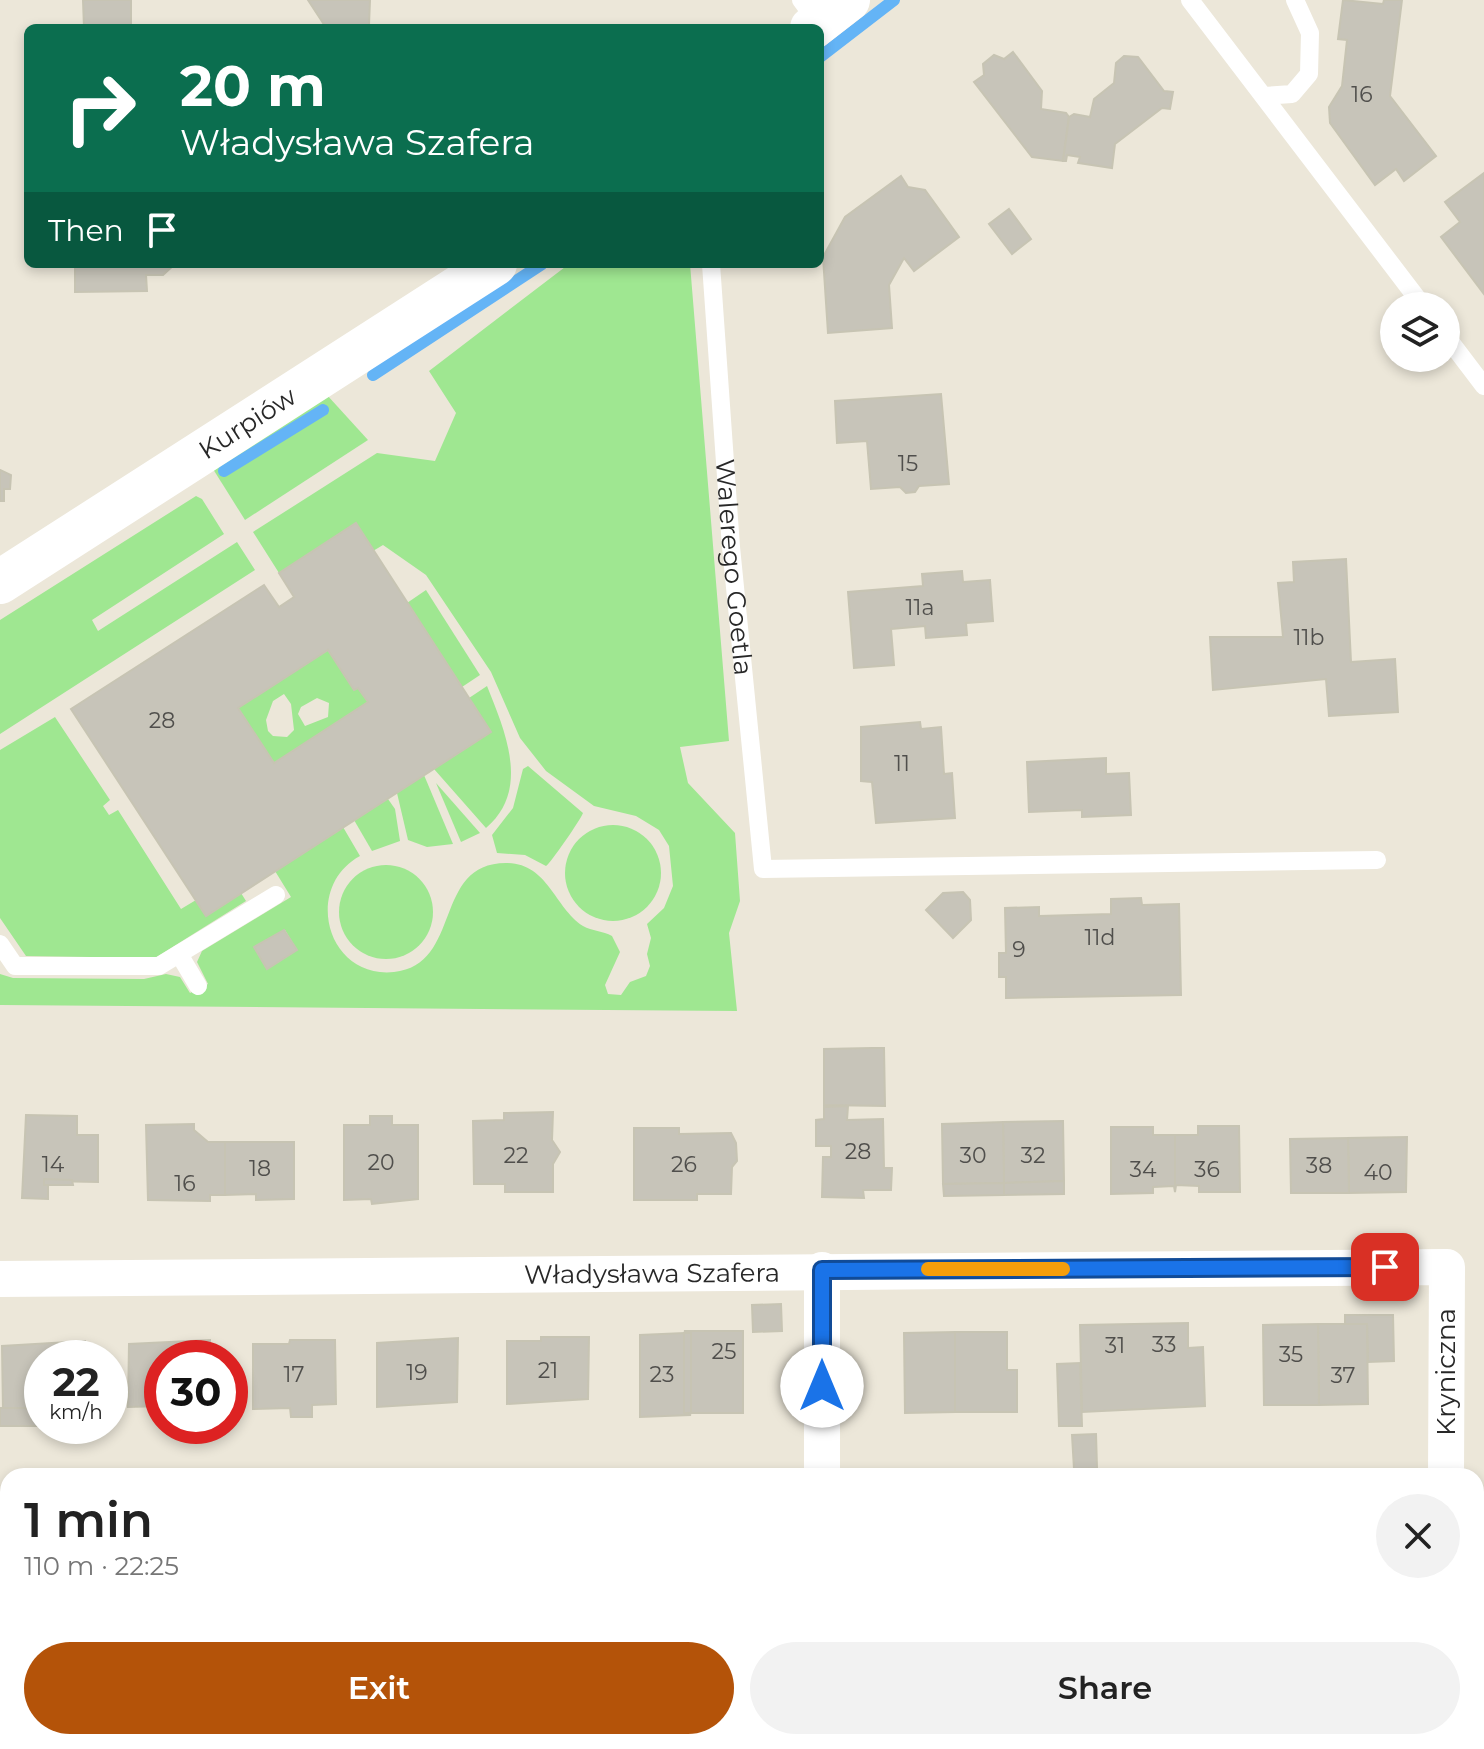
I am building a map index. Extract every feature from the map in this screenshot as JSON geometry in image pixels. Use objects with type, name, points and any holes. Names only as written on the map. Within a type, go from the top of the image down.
[{"type":"street","name":"Kurpiów","points":[[0,582],[489,268]]},
{"type":"street","name":"Władysława Szafera","points":[[0,1279],[1447,1267]]},
{"type":"street","name":"Kryniczna","points":[[1446,1468],[1447,1267]]},
{"type":"street","points":[[822,1270],[822,1468]]},
{"type":"lane","points":[[1190,0],[1412,292]]},
{"type":"lane","points":[[1264,96],[1292,94],[1309,74],[1310,33],[1295,0]]},
{"type":"lane","name":"Walerego Goetla","points":[[711,268],[733,577],[763,869],[1377,860]]},
{"type":"lane","points":[[1460,354],[1484,386]]},
{"type":"lane","points":[[0,944],[15,966],[159,966],[276,895]]},
{"type":"lane","points":[[179,954],[198,986]]},
{"type":"green space","points":[[564,268],[690,268],[729,741],[680,747],[688,783],[735,833],[740,901],[729,933],[737,1011],[0,1005],[0,974],[13,978],[144,979],[166,974],[180,977],[190,993],[208,984],[197,962],[202,951],[291,897],[275,871],[343,827],[360,856],[342,870],[332,888],[328,908],[330,928],[338,947],[352,961],[371,970],[394,972],[416,965],[430,952],[467,879],[483,867],[506,863],[532,870],[573,918],[583,926],[612,936],[620,952],[605,985],[608,994],[621,995],[630,982],[646,976],[650,966],[647,954],[651,938],[647,924],[664,908],[673,886],[669,846],[659,830],[636,816],[594,806],[546,771],[520,738],[491,672],[426,575],[383,545],[373,551],[356,524],[279,573],[253,532],[377,453],[435,461],[456,413],[429,371]],"holes":[[[285,930],[297,950],[266,968],[255,947]]]},
{"type":"green space","points":[[327,395],[368,440],[245,520],[213,469]]},
{"type":"green space","points":[[196,496],[202,499],[224,534],[92,620],[98,631],[237,542],[255,570],[0,734],[0,620]]},
{"type":"green space","points":[[426,590],[480,675],[462,687],[407,603]]},
{"type":"green space","points":[[328,650],[354,689],[358,688],[368,702],[274,763],[238,708]],"holes":[[[284,694],[291,704],[294,730],[287,737],[273,736],[268,731],[266,720],[273,701]],[[317,698],[329,703],[328,717],[305,726],[298,714],[301,707]]]},
{"type":"green space","points":[[487,686],[506,741],[511,778],[508,796],[500,813],[486,828],[434,769],[491,732],[469,698]]},
{"type":"green space","points":[[55,717],[110,800],[103,806],[109,815],[118,810],[181,909],[196,900],[206,916],[241,893],[246,901],[155,958],[26,956],[0,918],[0,750]]},
{"type":"green space","points":[[528,766],[583,813],[546,866],[525,855],[497,853],[492,835],[513,808],[523,769]]},
{"type":"green space","points":[[424,775],[453,844],[427,847],[408,840],[397,793]]},
{"type":"green space","points":[[436,783],[480,833],[461,842]]},
{"type":"green space","points":[[388,799],[395,809],[400,841],[372,851],[354,820]]},
{"type":"green space","points":[[613,825],[631,829],[647,839],[657,855],[661,873],[657,891],[647,907],[631,917],[613,921],[595,917],[579,907],[569,891],[565,873],[569,855],[579,839],[595,829]]},
{"type":"green space","points":[[386,865],[404,869],[419,879],[429,894],[433,912],[429,930],[419,945],[404,955],[386,959],[368,955],[353,945],[343,930],[339,912],[343,894],[353,879],[368,869]]},
{"type":"building","points":[[83,0],[131,0],[131,24],[84,24]]},
{"type":"building","points":[[308,0],[370,0],[369,24],[324,24]]},
{"type":"building","points":[[1343,0],[1383,4],[1384,0],[1402,0],[1390,96],[1436,156],[1404,181],[1396,169],[1375,185],[1330,123],[1329,107],[1342,86],[1347,40],[1338,39]]},
{"type":"building","points":[[1013,52],[1042,91],[1041,109],[1066,113],[1069,117],[1063,161],[1032,157],[974,82],[984,75],[983,64],[994,55],[1004,59]]},
{"type":"building","points":[[1124,56],[1138,57],[1164,91],[1173,92],[1170,109],[1162,108],[1115,144],[1112,168],[1078,163],[1080,157],[1067,155],[1066,161],[1063,161],[1069,117],[1074,114],[1090,117],[1094,99],[1114,83],[1116,63]]},
{"type":"building","points":[[1484,173],[1484,294],[1441,237],[1460,222],[1445,202]]},
{"type":"building","points":[[901,176],[908,187],[925,190],[959,237],[914,271],[904,258],[889,285],[892,328],[828,333],[824,255],[845,217]]},
{"type":"building","points":[[1009,209],[1031,239],[1012,254],[989,224]]},
{"type":"building","points":[[75,268],[171,268],[163,275],[146,275],[147,291],[75,292]]},
{"type":"building","points":[[941,394],[949,484],[919,486],[915,492],[906,493],[900,487],[871,489],[867,441],[837,443],[835,401]]},
{"type":"building","points":[[0,470],[11,475],[10,489],[4,489],[4,501],[0,501]]},
{"type":"building","points":[[356,523],[491,732],[206,916],[71,709],[264,585],[279,607],[294,597],[279,573]],"holes":[[[328,650],[354,690],[358,688],[368,702],[274,763],[238,708]]]},
{"type":"building","points":[[1346,559],[1351,662],[1395,659],[1398,712],[1329,716],[1326,679],[1213,690],[1210,637],[1283,637],[1278,583],[1294,582],[1293,562]]},
{"type":"building","points":[[962,571],[963,582],[990,580],[993,621],[966,623],[967,635],[926,638],[925,626],[891,629],[894,665],[854,668],[848,592],[923,586],[922,574]]},
{"type":"building","points":[[920,722],[921,729],[941,727],[944,774],[952,773],[955,818],[876,823],[872,782],[861,781],[861,727]]},
{"type":"building","points":[[1106,758],[1106,774],[1129,773],[1131,815],[1082,817],[1082,810],[1029,812],[1027,762]]},
{"type":"building","points":[[963,892],[970,900],[971,920],[953,938],[926,910],[943,893]]},
{"type":"building","points":[[1141,898],[1142,905],[1179,904],[1181,995],[1006,998],[1006,977],[999,977],[999,953],[1006,953],[1005,908],[1039,907],[1039,916],[1111,914],[1111,899]]},
{"type":"building","points":[[284,930],[297,950],[267,969],[254,947]]},
{"type":"building","points":[[884,1048],[885,1106],[824,1105],[824,1049]]},
{"type":"building","points":[[848,1106],[847,1120],[883,1119],[884,1168],[892,1168],[891,1190],[863,1190],[864,1198],[822,1197],[823,1157],[831,1157],[831,1146],[816,1146],[816,1120],[824,1119],[824,1107]]},
{"type":"building","points":[[553,1112],[552,1140],[560,1152],[553,1164],[553,1192],[505,1192],[505,1184],[474,1184],[473,1121],[504,1120],[504,1113]]},
{"type":"building","points":[[26,1115],[77,1116],[77,1135],[98,1135],[98,1182],[48,1181],[48,1199],[22,1198]]},
{"type":"building","points":[[370,1116],[392,1116],[392,1125],[418,1125],[418,1199],[372,1204],[371,1199],[344,1200],[344,1125],[370,1125]]},
{"type":"building","points":[[1063,1121],[1064,1181],[1004,1183],[1003,1122]]},
{"type":"building","points":[[1003,1122],[1004,1183],[943,1184],[942,1124]]},
{"type":"building","points":[[194,1124],[194,1130],[208,1142],[225,1142],[225,1195],[210,1195],[210,1201],[148,1200],[146,1125]]},
{"type":"building","points":[[1198,1126],[1239,1126],[1240,1192],[1199,1192],[1199,1186],[1176,1185],[1175,1192],[1175,1135],[1198,1135]]},
{"type":"building","points":[[1111,1127],[1153,1127],[1153,1135],[1175,1135],[1175,1192],[1174,1186],[1153,1187],[1153,1193],[1111,1194]]},
{"type":"building","points":[[634,1128],[679,1128],[679,1134],[731,1133],[736,1143],[737,1161],[732,1167],[731,1194],[697,1194],[697,1200],[634,1200]]},
{"type":"building","points":[[1407,1137],[1406,1192],[1349,1193],[1348,1138]]},
{"type":"building","points":[[1348,1138],[1349,1193],[1291,1193],[1290,1139]]},
{"type":"building","points":[[225,1142],[294,1142],[294,1199],[256,1200],[256,1194],[225,1195]]},
{"type":"building","points":[[44,1179],[72,1180],[73,1185],[44,1185]]},
{"type":"building","points":[[1064,1181],[1064,1194],[1004,1195],[1004,1183]]},
{"type":"building","points":[[1004,1183],[1004,1195],[944,1196],[943,1184]]},
{"type":"building","points":[[781,1304],[782,1331],[753,1332],[752,1305]]},
{"type":"building","points":[[1345,1315],[1393,1315],[1394,1361],[1368,1362],[1367,1324],[1345,1324]]},
{"type":"building","points":[[1188,1323],[1188,1348],[1203,1347],[1205,1406],[1082,1412],[1080,1325]]},
{"type":"building","points":[[1318,1324],[1367,1324],[1368,1404],[1319,1405]]},
{"type":"building","points":[[1318,1324],[1319,1405],[1264,1405],[1263,1325]]},
{"type":"building","points":[[684,1331],[743,1331],[743,1413],[691,1413],[691,1333]]},
{"type":"building","points":[[955,1332],[1007,1332],[1007,1370],[1017,1370],[1017,1412],[955,1412]]},
{"type":"building","points":[[955,1332],[955,1412],[905,1413],[904,1333]]},
{"type":"building","points":[[684,1333],[691,1333],[691,1413],[684,1413]]},
{"type":"building","points":[[684,1333],[684,1413],[691,1415],[640,1417],[640,1335]]},
{"type":"building","points":[[541,1337],[589,1337],[588,1399],[507,1404],[507,1341],[541,1341]]},
{"type":"building","points":[[458,1338],[457,1402],[377,1407],[377,1343]]},
{"type":"building","points":[[290,1340],[335,1340],[336,1404],[312,1405],[312,1417],[291,1417],[290,1408],[253,1409],[253,1344],[289,1344]]},
{"type":"building","points":[[144,1343],[144,1407],[128,1407],[129,1344]]},
{"type":"building","points":[[24,1345],[24,1410],[3,1410],[2,1346]]},
{"type":"building","points":[[1080,1363],[1082,1426],[1059,1426],[1057,1364]]},
{"type":"building","points":[[0,1408],[24,1408],[24,1426],[0,1426]]},
{"type":"building","points":[[1096,1434],[1097,1468],[1074,1468],[1072,1435]]},
{"type":"waterway","points":[[824,54],[894,0]]},
{"type":"waterway","points":[[373,375],[536,268]]},
{"type":"waterway","points":[[224,471],[323,410]]},
{"type":"slow traffic","points":[[928,1269],[1063,1269]]},
{"type":"route","points":[[822,1386],[822,1270],[1385,1267]]}]
